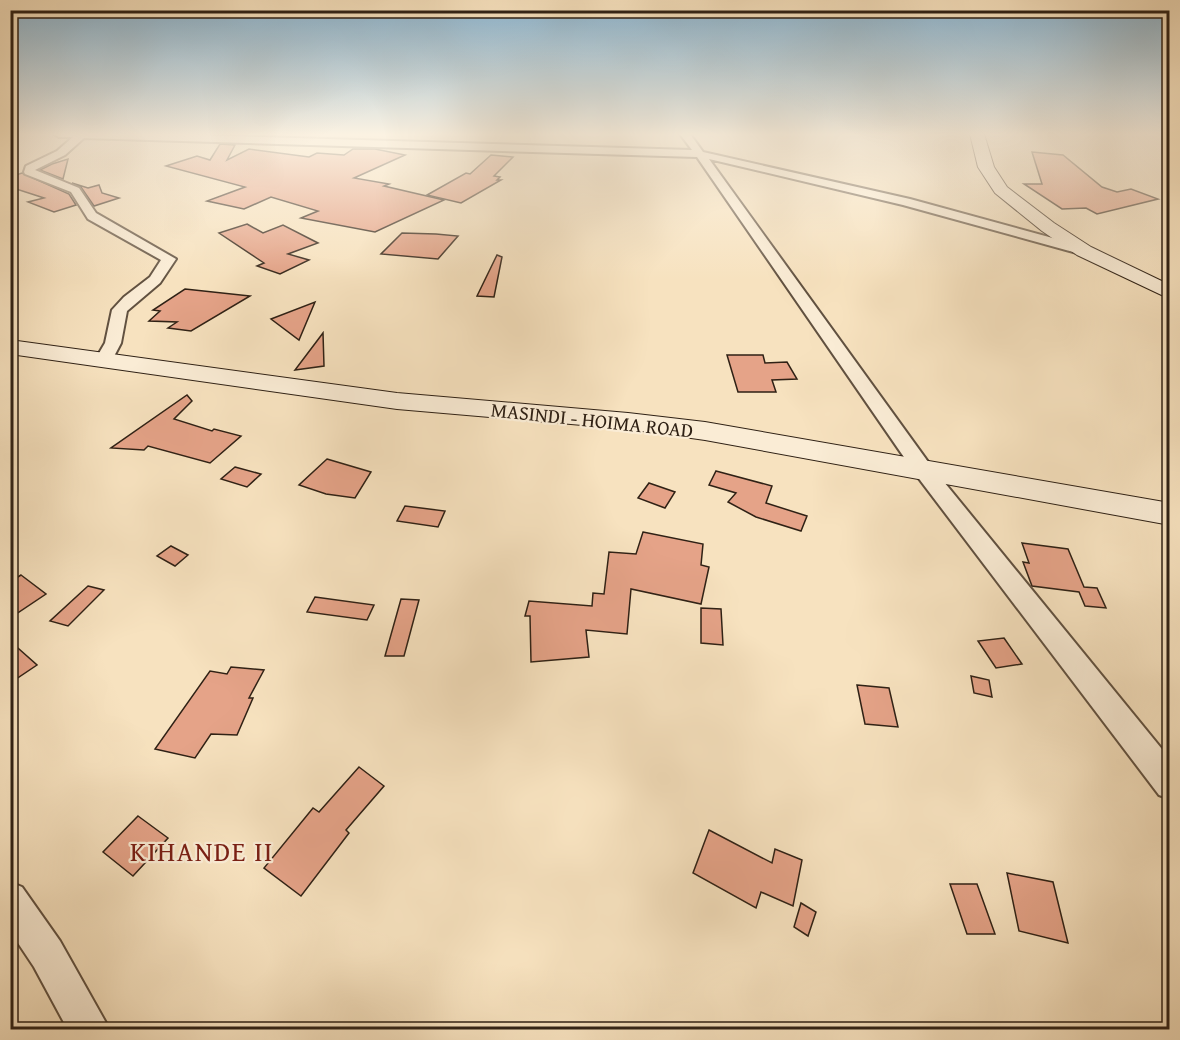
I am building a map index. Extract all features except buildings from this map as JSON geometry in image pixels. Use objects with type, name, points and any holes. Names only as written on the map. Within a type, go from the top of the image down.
[{"type":"main road","points":[[996,183],[1001,190],[1048,227],[1084,251],[1170,293]]},
{"type":"main road","name":"MASINDI - HOIMA ROAD","points":[[10,347],[397,401],[616,420],[694,430],[1170,514]]},
{"type":"street","points":[[56,183],[75,190],[92,216],[168,260],[166,270],[123,306],[118,313],[113,342],[104,360]]},
{"type":"street","points":[[720,183],[924,471],[1170,784]]},
{"type":"street","points":[[822,183],[906,202],[1084,251]]},
{"type":"street","points":[[10,899],[47,954],[90,1029]]},
{"type":"district","name":"KIHANDE II","points":[[202,852]]}]
